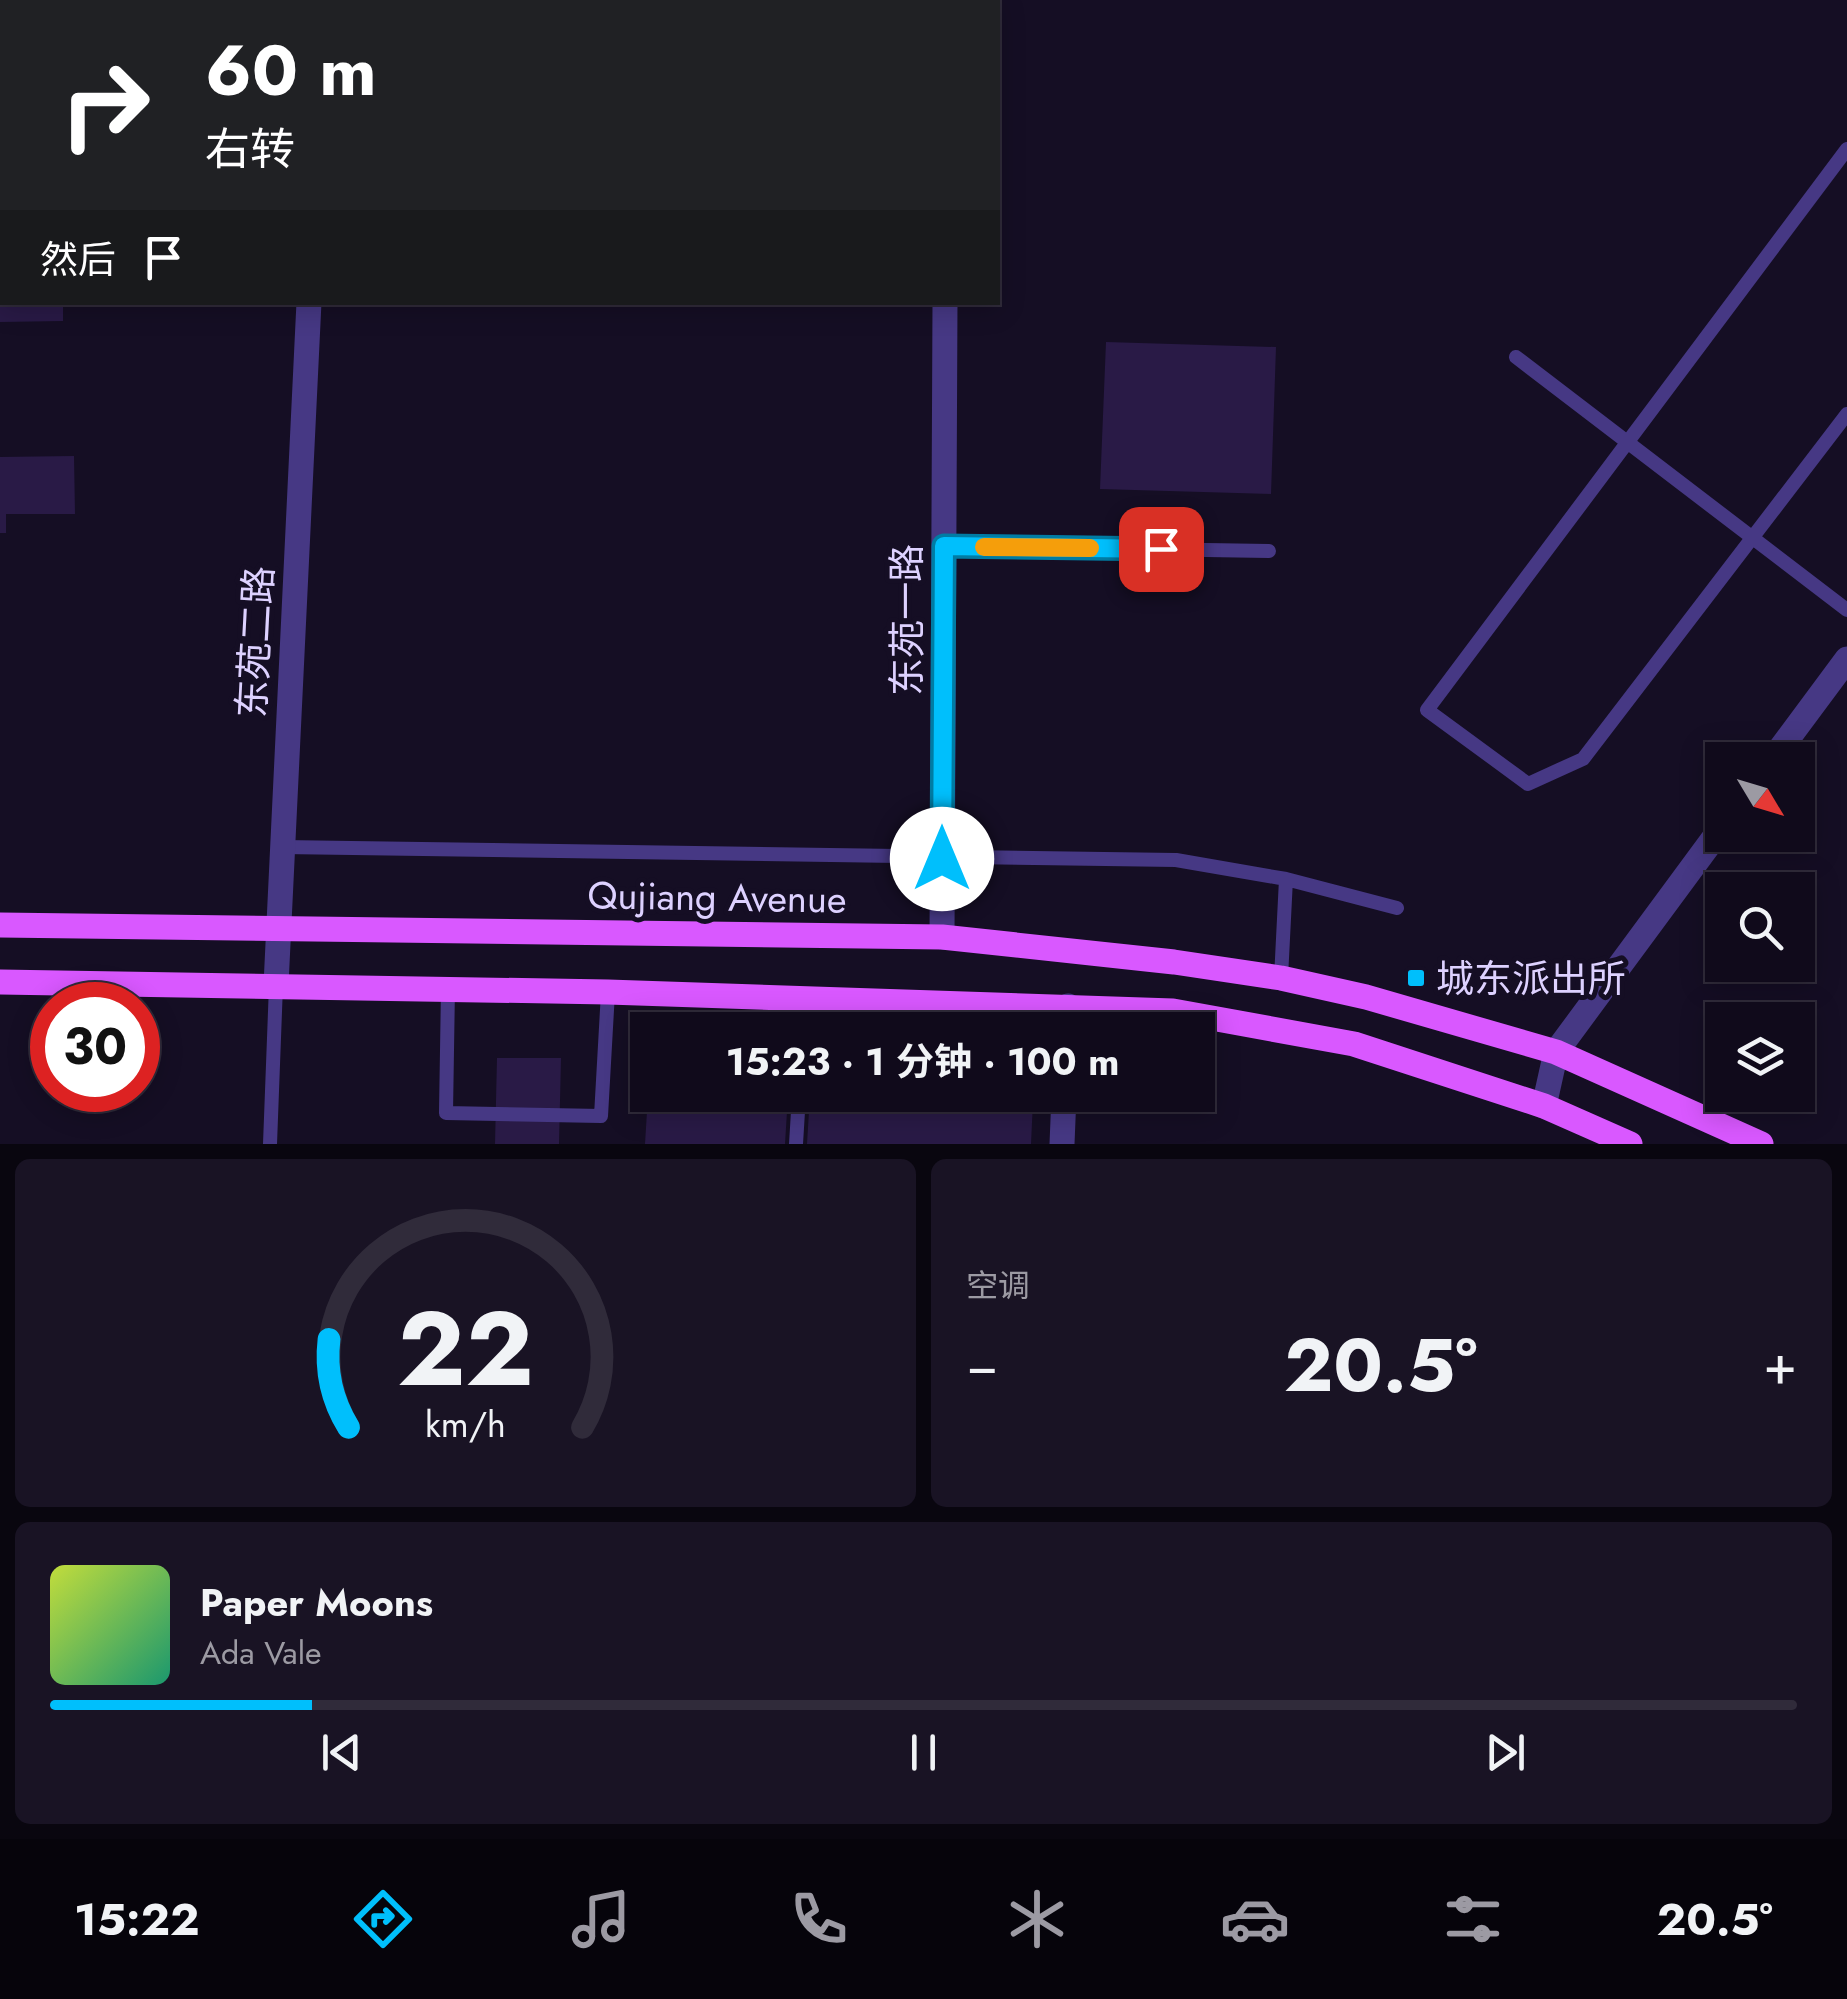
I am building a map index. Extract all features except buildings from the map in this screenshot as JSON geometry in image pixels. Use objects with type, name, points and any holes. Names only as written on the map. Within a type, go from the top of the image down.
[{"type":"main road","name":"Qujiang Avenue","points":[[0,925],[942,937],[1174,962],[1281,978],[1366,997],[1556,1052],[1762,1144]]},
{"type":"main road","points":[[0,982],[276,984],[806,998],[989,1012]]},
{"type":"main road","points":[[1215,1019],[1354,1044],[1544,1106],[1630,1144]]},
{"type":"street","name":"东苑二路","points":[[276,984],[309,305]]},
{"type":"street","name":"东苑一路","points":[[942,937],[945,305]]},
{"type":"street","points":[[1785,742],[1847,659]]},
{"type":"street","points":[[1544,1106],[1556,1052],[1705,850]]},
{"type":"street","points":[[1062,1144],[1063,1112]]},
{"type":"lane","points":[[1847,150],[1427,710],[1528,784],[1583,760],[1847,414]]},
{"type":"lane","points":[[1516,356],[1847,610]]},
{"type":"lane","points":[[944,546],[1269,551]]},
{"type":"lane","points":[[282,847],[1176,860],[1286,879],[1397,908]]},
{"type":"lane","points":[[1281,978],[1286,879]]},
{"type":"lane","points":[[270,1144],[276,984]]},
{"type":"lane","points":[[448,988],[446,1113],[602,1116],[608,992]]},
{"type":"lane","points":[[805,1012],[806,998]]},
{"type":"lane","points":[[796,1144],[798,1112]]},
{"type":"slow traffic","points":[[984,547],[1090,548]]},
{"type":"place","name":"城东派出所","points":[[1416,978]]},
{"type":"route","points":[[942,859],[944,546],[1161,549]]}]
